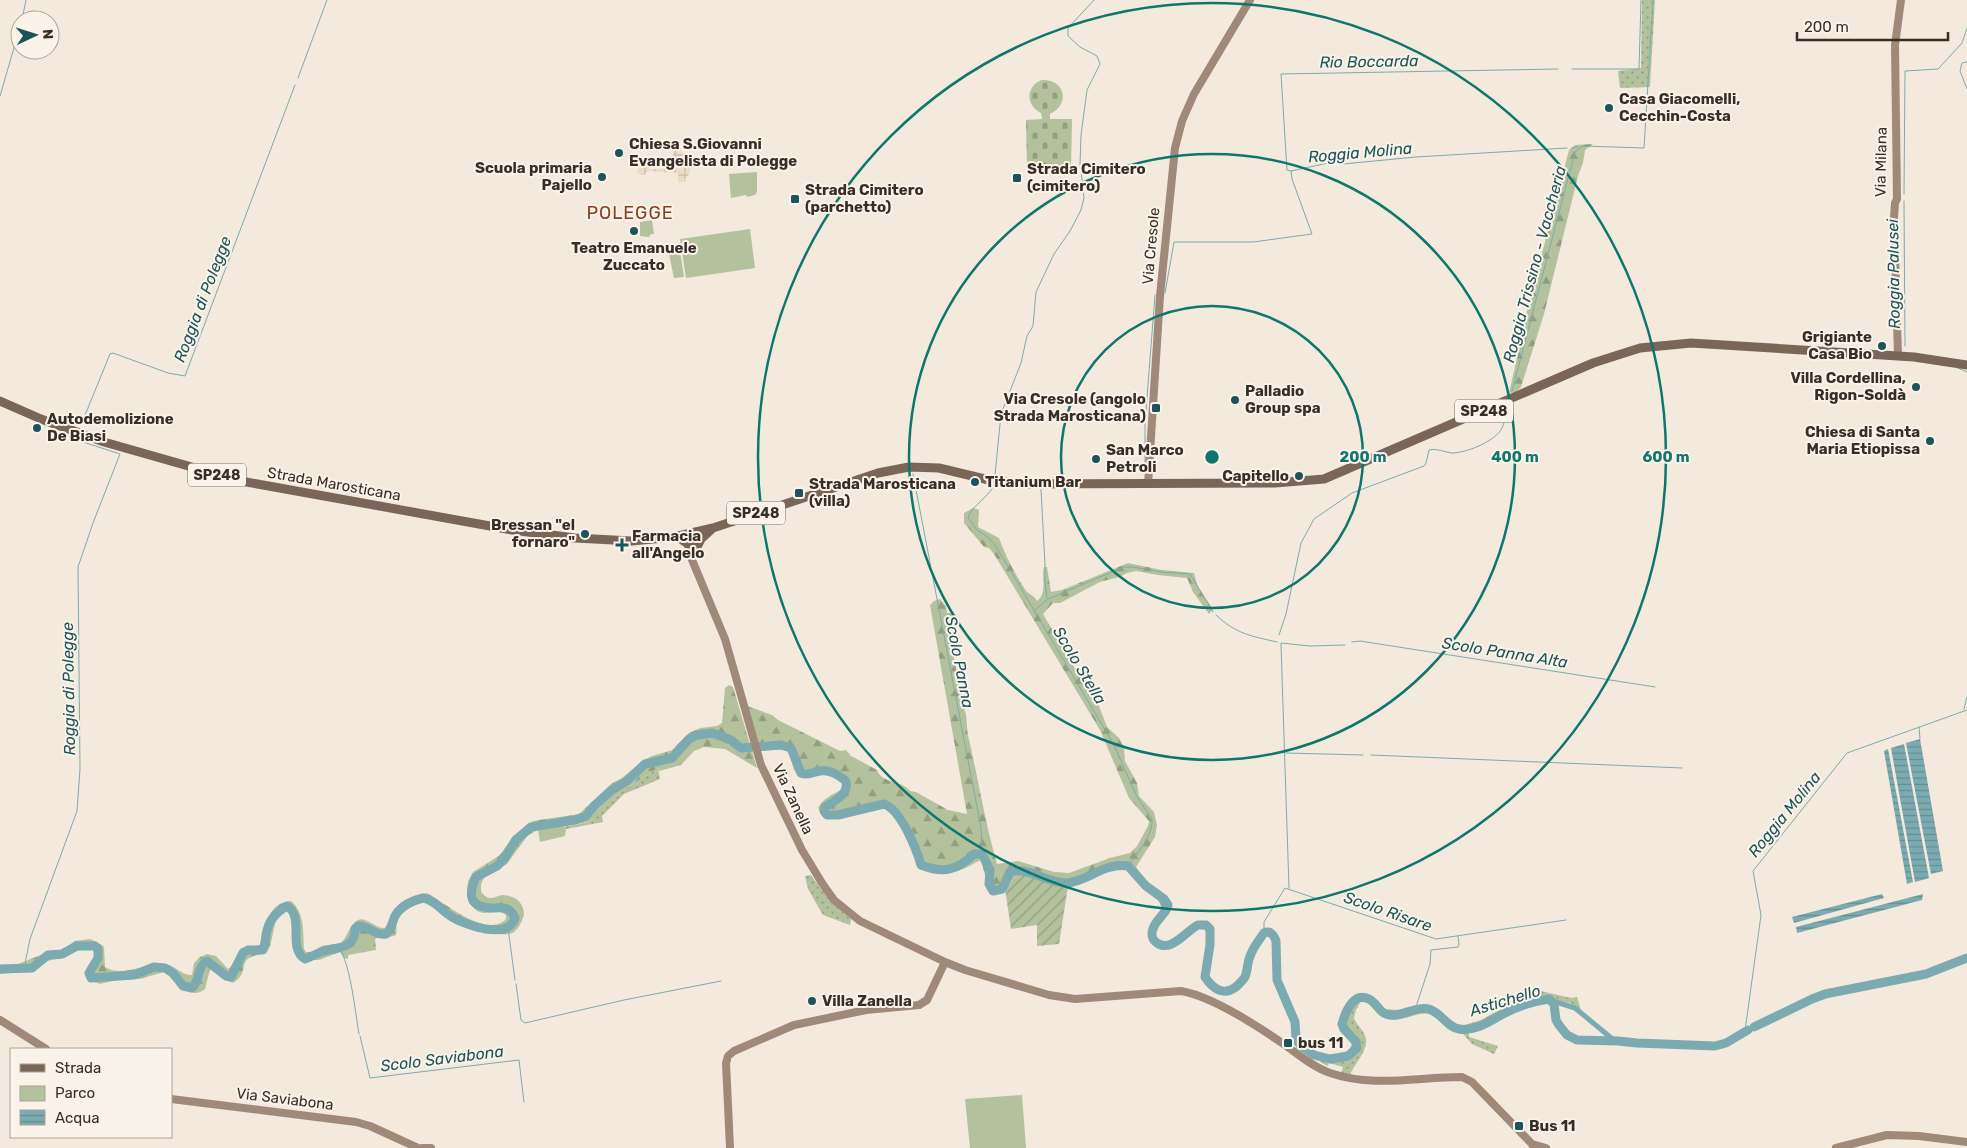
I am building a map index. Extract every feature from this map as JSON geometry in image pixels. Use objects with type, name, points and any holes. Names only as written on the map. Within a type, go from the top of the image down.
[{"type":"main road","name":"SP248","points":[[1148,484],[1274,483],[1316,480],[1332,476],[1593,363],[1621,352],[1651,346],[1705,344],[1933,358],[1967,364]]},
{"type":"main road","name":"Strada Marosticana","points":[[0,401],[41,419],[96,439],[241,481],[530,533],[614,541],[674,537],[690,538],[713,528],[871,476],[909,467],[939,468],[1013,484],[1148,484]]},
{"type":"main road","name":"Strada Marosticana","points":[[690,538],[694,547],[713,528]]},
{"type":"main road","points":[[690,538],[700,535],[700,542]]},
{"type":"street","name":"Via Cresole","points":[[1148,484],[1160,296],[1175,148],[1182,121],[1194,94],[1250,0]]},
{"type":"street","name":"Via Milana","points":[[1898,356],[1894,218],[1894,203],[1897,199],[1895,45],[1901,0]]},
{"type":"street","name":"Via Zanella","points":[[690,538],[690,555],[725,639],[760,760],[802,850],[822,883],[834,900],[860,921],[945,962],[994,979],[1065,998],[1091,999],[1180,991],[1192,993],[1206,998],[1263,1031],[1314,1065],[1330,1073],[1364,1081],[1387,1082],[1462,1077],[1472,1082],[1533,1146]]},
{"type":"street","points":[[694,564],[700,542]]},
{"type":"street","points":[[730,1148],[726,1063],[728,1056],[734,1051],[794,1025],[866,1010],[918,1005],[927,1000],[945,962]]},
{"type":"street","points":[[0,1020],[44,1048]]},
{"type":"street","name":"Via Saviabona","points":[[172,1099],[356,1122],[370,1126],[418,1148]]},
{"type":"street","points":[[1836,1148],[1887,1135],[1920,1136],[1967,1142]]},
{"type":"street","points":[[393,1137],[404,1148]]},
{"type":"street","points":[[1533,1146],[1546,1148]]},
{"type":"street","points":[[422,1148],[431,1148]]},
{"type":"green space","points":[[1642,0],[1655,0],[1650,87],[1620,88],[1618,71],[1641,68]]},
{"type":"green space","points":[[1042,80],[1056,83],[1062,93],[1063,99],[1061,104],[1057,110],[1050,114],[1050,119],[1072,119],[1071,169],[1027,168],[1026,120],[1042,119],[1041,113],[1032,106],[1030,91],[1036,83]]},
{"type":"green space","points":[[1593,144],[1585,150],[1544,314],[1521,387],[1516,392],[1509,393],[1520,345],[1518,337],[1522,330],[1569,150],[1575,145]]},
{"type":"green space","points":[[757,172],[757,192],[755,195],[731,198],[729,174]]},
{"type":"green space","points":[[652,220],[654,234],[651,234],[649,237],[640,236],[640,222]]},
{"type":"green space","points":[[750,229],[755,268],[686,278],[680,239]]},
{"type":"green space","points":[[680,252],[684,277],[674,278],[669,254]]},
{"type":"green space","points":[[973,508],[979,510],[978,527],[999,538],[1014,572],[1026,591],[1037,601],[1042,594],[1044,567],[1047,567],[1051,592],[1062,590],[1128,563],[1162,570],[1194,573],[1198,587],[1213,609],[1209,614],[1193,592],[1187,578],[1136,571],[1100,582],[1060,603],[1053,603],[1043,614],[1077,672],[1094,693],[1107,727],[1119,738],[1124,748],[1125,761],[1137,783],[1139,796],[1154,812],[1157,825],[1155,837],[1136,867],[1149,884],[1169,899],[1172,904],[1170,913],[1154,932],[1157,941],[1164,943],[1166,947],[1159,946],[1150,941],[1151,927],[1163,910],[1162,906],[1128,869],[1122,867],[1106,870],[1068,886],[1017,876],[1005,889],[990,894],[981,860],[963,869],[951,872],[938,872],[922,868],[918,863],[907,834],[890,809],[881,808],[833,819],[828,817],[818,808],[825,799],[843,789],[845,783],[833,777],[823,775],[801,777],[794,770],[789,752],[783,749],[760,751],[747,706],[772,715],[778,720],[840,751],[846,750],[851,756],[877,770],[883,778],[902,785],[948,810],[967,814],[930,605],[940,599],[946,606],[947,613],[954,613],[954,618],[947,620],[963,706],[966,713],[968,735],[997,864],[1018,861],[1054,872],[1069,873],[1130,853],[1137,846],[1149,821],[1129,798],[1100,730],[994,554],[989,548],[984,547],[964,523],[964,513]]},
{"type":"green space","points":[[729,685],[733,687],[757,768],[725,749],[704,747],[694,751],[681,765],[659,771],[658,768],[622,791],[590,822],[538,830],[528,835],[507,864],[484,878],[481,884],[481,891],[486,897],[507,896],[515,898],[521,903],[524,915],[514,932],[508,934],[490,933],[460,924],[446,917],[432,904],[425,901],[412,906],[401,915],[397,923],[396,935],[375,939],[376,950],[348,955],[348,959],[344,958],[340,952],[319,960],[299,960],[294,914],[291,910],[286,909],[281,913],[275,924],[266,954],[249,958],[244,965],[242,974],[233,983],[210,969],[205,989],[199,992],[188,991],[164,972],[140,979],[124,978],[100,984],[91,981],[85,973],[95,957],[94,949],[81,948],[64,958],[46,961],[33,971],[0,974],[0,967],[18,964],[51,951],[62,950],[75,941],[90,939],[104,947],[105,967],[111,970],[124,971],[164,964],[192,975],[194,963],[200,957],[207,954],[216,956],[228,969],[241,948],[260,945],[266,923],[272,911],[283,902],[291,901],[296,906],[301,917],[304,949],[306,952],[311,952],[322,946],[341,943],[353,924],[358,920],[366,920],[381,928],[385,928],[399,904],[412,897],[427,893],[455,911],[477,922],[488,925],[498,924],[506,919],[506,915],[501,912],[483,913],[477,911],[469,903],[467,894],[468,881],[473,872],[500,855],[513,836],[533,821],[579,814],[611,784],[622,778],[642,761],[672,750],[689,733],[700,728],[717,726],[722,723],[725,688]]},
{"type":"green space","points":[[658,768],[660,779],[624,794],[602,816],[603,822],[566,829],[565,836],[563,827],[590,822],[622,791]]},
{"type":"green space","points":[[563,825],[565,836],[540,842],[538,830]]},
{"type":"green space","points":[[1023,873],[1068,886],[1059,944],[1037,946],[1037,925],[1011,929],[1005,889],[1017,876]]},
{"type":"green space","points":[[811,875],[831,902],[851,919],[850,925],[823,915],[808,889],[805,876]]},
{"type":"green space","points":[[1541,991],[1571,998],[1577,997],[1581,1010],[1570,1003],[1551,999],[1552,1005],[1546,1002],[1535,1005],[1469,1031],[1469,1037],[1498,1046],[1494,1054],[1472,1044],[1463,1034],[1447,1026],[1433,1014],[1427,1013],[1391,1020],[1379,1014],[1367,1001],[1361,1001],[1354,1018],[1364,1033],[1366,1043],[1363,1053],[1350,1075],[1341,1073],[1343,1067],[1329,1063],[1327,1066],[1307,1053],[1296,1042],[1299,1033],[1302,1041],[1315,1052],[1333,1056],[1348,1050],[1352,1044],[1342,1030],[1341,1017],[1350,1000],[1360,995],[1369,996],[1384,1009],[1400,1010],[1423,1004],[1432,1005],[1453,1023],[1461,1026],[1481,1020],[1497,1011],[1537,997]]},
{"type":"green space","points":[[1022,1095],[1026,1148],[970,1148],[965,1099]]},
{"type":"shaded area","points":[[681,148],[681,151],[689,157],[691,164],[690,173],[684,180],[687,181],[678,183],[678,173],[649,171],[644,175],[637,174],[639,164],[647,165],[649,169],[671,169],[674,149]]},
{"type":"water","points":[[1920,739],[1943,871],[1931,874],[1906,743]]},
{"type":"water","points":[[1904,744],[1929,878],[1915,882],[1891,748]]},
{"type":"water","points":[[1888,749],[1913,882],[1907,884],[1884,751]]},
{"type":"water","points":[[1882,894],[1884,898],[1794,923],[1792,917]]},
{"type":"water","points":[[1923,894],[1922,900],[1797,933],[1796,927]]},
{"type":"waterway","points":[[24,10],[26,0]]},
{"type":"waterway","name":"Roggia di Polegge","points":[[298,78],[327,0]]},
{"type":"waterway","name":"Scolo Stella","points":[[1080,165],[1081,135],[1087,90],[1100,64],[1097,56],[1080,47],[1068,36],[1068,28],[1094,0]]},
{"type":"waterway","name":"Rio Boccarda","points":[[1572,69],[1639,69],[1641,0]]},
{"type":"waterway","name":"Roggia Trissino - Vaccheria","points":[[1512,391],[1575,152],[1583,146],[1644,148],[1653,0]]},
{"type":"waterway","name":"Roggia Palusei","points":[[1904,194],[1905,71],[1938,69],[1962,43],[1967,28]]},
{"type":"waterway","points":[[0,96],[10,60]]},
{"type":"waterway","name":"Roggia Molina","points":[[1967,62],[1962,63],[1960,71],[1967,89]]},
{"type":"waterway","name":"Rio Boccarda","points":[[1291,171],[1287,170],[1281,74],[1558,69]]},
{"type":"waterway","name":"Roggia di Polegge","points":[[81,425],[110,354],[113,353],[168,373],[185,376],[295,85]]},
{"type":"waterway","name":"Roggia Trissino - Vaccheria","points":[[1572,148],[1578,147]]},
{"type":"waterway","name":"Roggia Molina","points":[[1165,293],[1174,242],[1253,242],[1312,234],[1292,179],[1291,171],[1328,163],[1343,164],[1416,157],[1567,148]]},
{"type":"waterway","name":"Scolo Stella","points":[[995,475],[1001,414],[1021,363],[1027,336],[1033,326],[1036,292],[1054,254],[1070,231],[1081,210],[1084,198],[1081,171]]},
{"type":"waterway","name":"Roggia Palusei","points":[[1904,201],[1905,346]]},
{"type":"waterway","name":"Roggia Molina","points":[[1142,474],[1145,461],[1145,423],[1155,295]]},
{"type":"waterway","name":"Roggia Palusei","points":[[1956,367],[1967,372]]},
{"type":"waterway","name":"Roggia Trissino - Vaccheria","points":[[1279,635],[1286,614],[1301,543],[1314,519],[1352,493],[1424,466],[1429,450],[1435,449],[1458,453],[1486,443],[1501,430],[1507,407]]},
{"type":"waterway","name":"Roggia di Polegge","points":[[24,968],[30,939],[77,811],[80,769],[78,567],[120,454],[77,440]]},
{"type":"waterway","name":"Scolo Panna","points":[[913,474],[981,828],[982,854]]},
{"type":"waterway","name":"Scolo Stella","points":[[993,487],[972,510],[968,518],[977,530],[988,537],[995,545],[1114,745],[1137,797],[1152,819],[1152,825],[1147,838],[1128,866]]},
{"type":"waterway","name":"Roggia Molina","points":[[1041,489],[1047,598]]},
{"type":"waterway","name":"Roggia Trissino - Vaccheria","points":[[1034,611],[1048,599],[1124,567],[1133,567],[1161,572],[1190,574],[1213,612]]},
{"type":"waterway","name":"Roggia Trissino - Vaccheria","points":[[1216,615],[1237,630],[1277,642]]},
{"type":"waterway","name":"Scolo Panna Alta","points":[[1352,642],[1360,641],[1655,687]]},
{"type":"waterway","points":[[1289,888],[1281,643],[1310,646],[1345,645]]},
{"type":"waterway","name":"Roggia Molina","points":[[1964,709],[1967,697]]},
{"type":"waterway","name":"Roggia Molina","points":[[1745,1031],[1761,915],[1753,871],[1847,753],[1967,710]]},
{"type":"waterway","points":[[1919,727],[1920,739]]},
{"type":"waterway","name":"Astichello","points":[[0,969],[32,968],[48,955],[62,954],[77,946],[95,946],[98,950],[98,958],[89,973],[91,978],[134,975],[154,967],[165,968],[173,973],[183,986],[192,988],[197,981],[201,967],[207,961],[226,976],[231,977],[243,953],[248,950],[262,950],[271,922],[276,914],[287,906],[295,917],[297,948],[305,959],[349,944],[358,926],[386,934],[400,909],[423,898],[431,901],[449,915],[464,923],[485,929],[504,929],[511,925],[515,918],[514,915],[505,908],[484,907],[474,902],[471,894],[476,877],[497,866],[504,859],[516,840],[531,827],[575,820],[586,816],[612,790],[627,781],[645,764],[672,758],[689,739],[697,735],[712,733],[731,740],[741,748],[781,745],[791,748],[801,773],[808,774],[827,771],[846,781],[843,794],[825,807],[824,811],[827,815],[838,815],[884,804],[902,821],[916,849],[921,865],[943,870],[950,869],[962,864],[974,854],[982,854],[990,870],[989,884],[993,891],[1002,889],[1010,872],[1024,871],[1060,883],[1067,883],[1082,879],[1103,869],[1128,866],[1146,886],[1164,899],[1168,905],[1153,929],[1152,937],[1155,942],[1168,945],[1198,925],[1206,925],[1210,929],[1210,945],[1205,977],[1219,990],[1228,991],[1242,981],[1255,946],[1264,933],[1270,933],[1276,941],[1277,980],[1295,1022],[1296,1039],[1300,1045],[1314,1055],[1330,1059],[1348,1056],[1357,1048],[1356,1042],[1342,1024],[1345,1014],[1354,1000],[1363,997],[1372,1001],[1381,1011],[1388,1015],[1398,1015],[1417,1009],[1426,1009],[1435,1012],[1459,1029],[1471,1029],[1483,1025],[1510,1010],[1532,1002],[1549,999],[1554,1004],[1556,1020],[1559,1025],[1567,1035],[1577,1040],[1715,1046],[1726,1043],[1748,1030]]},
{"type":"waterway","points":[[1286,753],[1363,755]]},
{"type":"waterway","points":[[1371,755],[1682,768]]},
{"type":"waterway","name":"Scolo Risare","points":[[1264,933],[1264,922],[1285,888],[1436,939],[1566,920]]},
{"type":"waterway","points":[[508,928],[515,980]]},
{"type":"waterway","points":[[1415,1010],[1430,964],[1431,950],[1458,947],[1458,936]]},
{"type":"waterway","name":"Scolo Saviabona","points":[[340,949],[350,978],[359,1034]]},
{"type":"waterway","name":"Astichello","points":[[1754,1027],[1825,994],[1926,974],[1967,958]]},
{"type":"waterway","points":[[516,984],[521,1020],[525,1023],[624,1000],[721,981]]},
{"type":"waterway","points":[[1553,1001],[1575,1008],[1615,1041]]},
{"type":"waterway","name":"Scolo Saviabona","points":[[360,1036],[370,1078],[519,1060],[524,1102]]},
{"type":"place","name":"Casa Giacomelli, Cecchin-Costa","points":[[1609,108]]},
{"type":"place","name":"Chiesa S.Giovanni Evangelista di Polegge","points":[[619,153]]},
{"type":"place","name":"Scuola primaria Pajello","points":[[602,177]]},
{"type":"place","name":"Strada Cimitero (cimitero)","points":[[1017,178]]},
{"type":"place","name":"Strada Cimitero (parchetto)","points":[[795,199]]},
{"type":"place","name":"Teatro Emanuele Zuccato","points":[[634,231]]},
{"type":"place","name":"Grigiante Casa Bio","points":[[1882,346]]},
{"type":"place","name":"Villa Cordellina, Rigon-Soldà","points":[[1916,387]]},
{"type":"place","name":"Palladio Group spa","points":[[1235,400]]},
{"type":"place","name":"Via Cresole (angolo Strada Marosticana)","points":[[1156,408]]},
{"type":"place","name":"Autodemolizione De Biasi","points":[[37,428]]},
{"type":"place","name":"Chiesa di Santa Maria Etiopissa","points":[[1930,441]]},
{"type":"place","name":"San Marco Petroli","points":[[1096,459]]},
{"type":"place","name":"Capitello","points":[[1299,476]]},
{"type":"place","name":"Titanium Bar","points":[[975,482]]},
{"type":"place","name":"Strada Marosticana (villa)","points":[[799,493]]},
{"type":"place","name":"Bressan \"el fornaro\"","points":[[585,534]]},
{"type":"place","name":"Farmacia all'Angelo","points":[[622,545]]},
{"type":"place","name":"Villa Zanella","points":[[812,1001]]},
{"type":"place","name":"bus 11","points":[[1288,1043]]},
{"type":"place","name":"Bus 11","points":[[1519,1126]]},
{"type":"district","name":"POLEGGE","points":[[630,213]]}]
